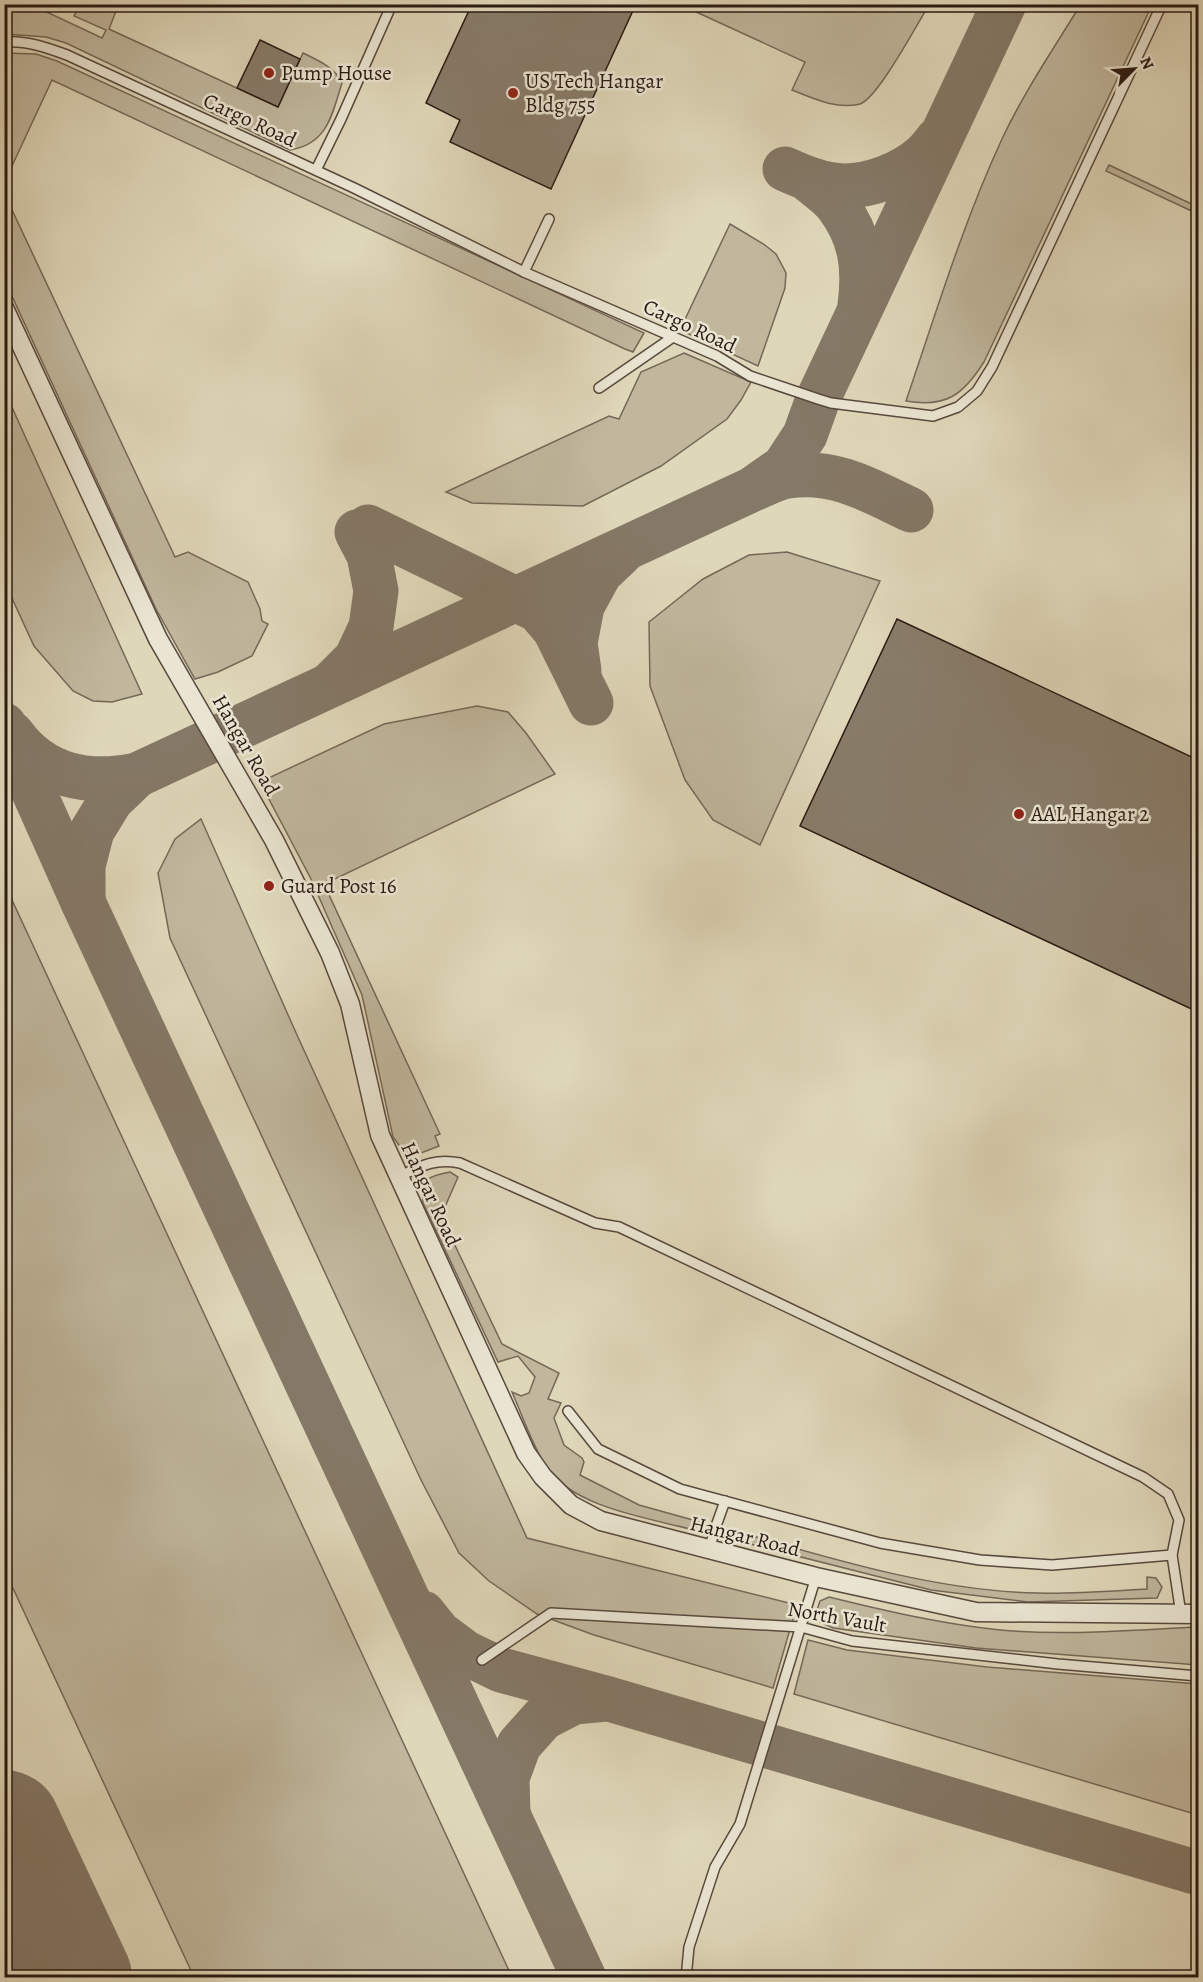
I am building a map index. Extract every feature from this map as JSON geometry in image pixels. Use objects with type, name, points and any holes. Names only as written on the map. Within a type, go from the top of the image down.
[{"type":"street","name":"Hangar Road","points":[[4,308],[158,639],[274,840],[330,953],[350,1004],[380,1135],[526,1453],[543,1477],[571,1505],[602,1521],[816,1578],[976,1612],[1190,1614]]},
{"type":"lane","points":[[316,170],[392,4]]},
{"type":"lane","name":"Cargo Road","points":[[4,42],[45,47],[67,55],[316,170],[524,272],[717,356],[750,376],[831,403],[933,416],[958,407],[977,391],[992,367],[1162,4]]},
{"type":"lane","points":[[524,272],[549,219]]},
{"type":"lane","points":[[599,388],[673,337]]},
{"type":"lane","points":[[398,1177],[430,1162],[444,1160],[460,1162],[595,1223],[619,1227],[1143,1477],[1168,1494],[1179,1520],[1172,1555],[1190,1614]]},
{"type":"lane","points":[[568,1411],[598,1449],[680,1489],[880,1543],[980,1560],[1052,1565],[1172,1555]]},
{"type":"lane","points":[[710,1550],[725,1501]]},
{"type":"lane","points":[[686,1977],[689,1947],[705,1897],[715,1867],[740,1824],[816,1578]]},
{"type":"lane","name":"North Vault","points":[[482,1660],[551,1613],[801,1627],[852,1641],[1058,1664],[1198,1676]]},
{"type":"shaded area","points":[[929,4],[877,89],[860,104],[851,105],[825,102],[792,90],[805,62],[681,5]]},
{"type":"shaded area","points":[[1081,4],[1152,5],[984,362],[969,383],[952,396],[932,402],[906,401],[951,268],[1002,139],[1020,104]]},
{"type":"shaded area","points":[[4,5],[32,5],[102,38],[106,30],[74,16],[80,5],[118,6],[109,29],[278,107],[303,53],[330,68],[342,83],[331,116],[321,134],[303,147],[290,150],[66,43],[46,37],[5,34]]},
{"type":"shaded area","points":[[5,53],[36,54],[57,61],[644,333],[633,352],[625,349],[52,80],[5,181]]},
{"type":"shaded area","points":[[1109,165],[1198,207],[1198,214],[1106,171]]},
{"type":"shaded area","points":[[5,195],[175,557],[188,552],[248,582],[260,609],[262,621],[268,624],[252,656],[218,672],[195,679],[156,609],[5,281]]},
{"type":"shaded area","points":[[730,224],[776,254],[786,273],[785,288],[758,366],[680,330]]},
{"type":"shaded area","points":[[684,353],[751,382],[727,419],[661,466],[583,506],[472,503],[446,492],[609,416],[619,419],[641,372]]},
{"type":"shaded area","points":[[5,392],[142,694],[112,702],[93,701],[73,691],[34,646],[5,583]]},
{"type":"shaded area","points":[[787,552],[880,581],[760,845],[713,820],[685,780],[650,686],[649,622],[703,579],[749,555]]},
{"type":"shaded area","points":[[477,706],[508,712],[555,774],[324,884],[440,1134],[435,1136],[439,1146],[416,1155],[404,1152],[393,1137],[362,995],[311,879],[260,782],[384,724]]},
{"type":"shaded area","points":[[201,819],[527,1538],[797,1605],[773,1688],[594,1635],[537,1614],[489,1581],[459,1553],[421,1480],[170,938],[158,873],[175,839]]},
{"type":"shaded area","points":[[4,885],[512,1977],[194,1977],[5,1571]]},
{"type":"shaded area","points":[[450,1172],[458,1177],[441,1216],[502,1344],[559,1373],[548,1399],[561,1403],[554,1418],[564,1445],[584,1462],[580,1475],[639,1505],[700,1522],[694,1530],[635,1516],[594,1502],[575,1493],[547,1468],[532,1440],[512,1392],[521,1396],[529,1393],[535,1377],[518,1356],[498,1362],[423,1203],[423,1189],[427,1180]]},
{"type":"shaded area","points":[[732,1530],[883,1571],[960,1586],[1037,1593],[1092,1592],[1147,1589],[1147,1577],[1156,1578],[1162,1587],[1157,1598],[1028,1602],[931,1590],[734,1540]]},
{"type":"shaded area","points":[[829,1597],[935,1621],[1000,1630],[1075,1632],[1198,1627],[1198,1665],[976,1648],[833,1628],[814,1619],[820,1601]]},
{"type":"shaded area","points":[[808,1640],[847,1650],[987,1667],[1198,1684],[1198,1815],[794,1694]]},
{"type":"building","name":"US Tech Hangar Bldg 755","points":[[472,4],[636,4],[551,189],[450,142],[460,120],[426,103]]},
{"type":"building","name":"Pump House","points":[[260,40],[300,59],[278,107],[237,88]]},
{"type":"building","name":"AAL Hangar 2","points":[[897,619],[1198,760],[1198,1012],[800,826]]},
{"type":"taxiway","points":[[757,486],[784,467],[805,435],[818,399],[1004,4]]},
{"type":"taxiway","points":[[785,169],[821,183],[844,186],[865,184],[905,169],[924,155],[938,139]]},
{"type":"taxiway","points":[[809,180],[834,202],[845,217],[856,241],[862,278],[860,305]]},
{"type":"taxiway","points":[[12,734],[24,749],[52,769],[84,778],[119,778],[137,775],[779,478],[805,475],[837,479],[867,489],[911,510]]},
{"type":"taxiway","points":[[368,527],[538,610],[555,630],[591,703]]},
{"type":"taxiway","points":[[332,683],[356,659],[371,627],[376,591],[369,555],[357,532]]},
{"type":"taxiway","points":[[579,671],[575,643],[582,606],[600,573],[620,554]]},
{"type":"taxiway","points":[[4,725],[83,902],[584,1978]]},
{"type":"taxiway","points":[[83,901],[83,866],[92,831],[111,800],[137,775]]},
{"type":"taxiway","points":[[423,1613],[439,1633],[466,1653],[501,1670],[609,1699],[1198,1873]]},
{"type":"taxiway","points":[[508,1814],[507,1778],[519,1745],[543,1718],[574,1702],[606,1699]]},
{"type":"taxiway","points":[[4,1952],[28,1978]]},
{"type":"runway","points":[[4,1827],[75,1978]]},
{"type":"place","name":"Pump House","points":[[269,73]]},
{"type":"place","name":"US Tech Hangar Bldg 755","points":[[513,93]]},
{"type":"place","name":"AAL Hangar 2","points":[[1019,814]]},
{"type":"place","name":"Guard Post 16","points":[[269,886]]}]
